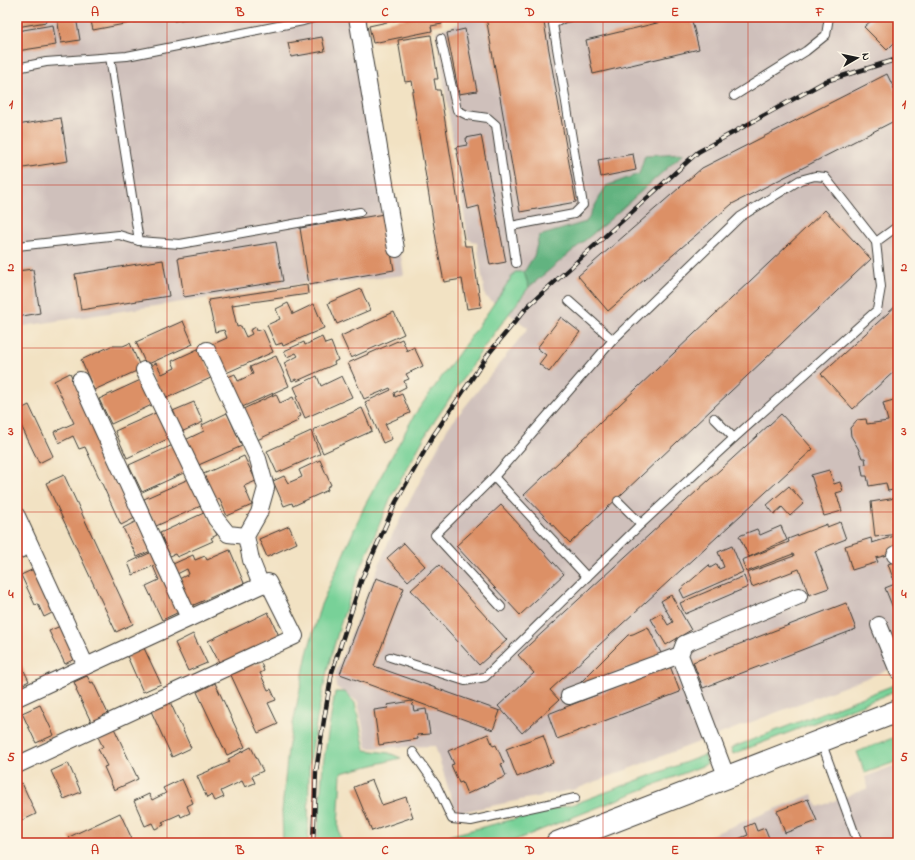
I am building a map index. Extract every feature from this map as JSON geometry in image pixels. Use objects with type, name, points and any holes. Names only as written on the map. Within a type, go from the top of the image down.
[{"type":"main road","points":[[557,843],[898,711]]},
{"type":"street","points":[[357,17],[396,249]]},
{"type":"street","points":[[207,350],[258,459],[266,488],[259,513],[246,536],[251,560],[261,585]]},
{"type":"street","points":[[144,370],[216,519],[228,534],[246,536]]},
{"type":"street","points":[[80,380],[189,618]]},
{"type":"street","points":[[17,516],[23,548],[86,666]]},
{"type":"street","points":[[17,698],[268,582],[295,636],[17,765]]},
{"type":"street","points":[[726,778],[680,655],[684,644],[799,596]]},
{"type":"street","points":[[879,625],[898,671]]},
{"type":"street","points":[[569,696],[680,655]]},
{"type":"lane","points":[[17,68],[46,62],[127,56],[304,21],[317,17]]},
{"type":"lane","points":[[511,226],[574,214],[583,205],[553,24],[564,18],[570,17]]},
{"type":"lane","points":[[734,96],[806,51],[826,36],[829,17]]},
{"type":"lane","points":[[441,39],[457,110],[467,115],[488,118],[496,124],[516,263]]},
{"type":"lane","points":[[110,57],[139,241]]},
{"type":"lane","points":[[390,657],[465,681],[485,677],[641,524],[734,438],[877,310],[881,286],[876,242],[825,177],[815,176],[800,180],[740,217],[613,340],[494,477],[435,536],[501,607]]},
{"type":"lane","points":[[17,246],[120,235],[139,241],[180,244],[360,212]]},
{"type":"lane","points":[[876,242],[898,226]]},
{"type":"lane","points":[[569,301],[613,340]]},
{"type":"lane","points":[[714,418],[734,438]]},
{"type":"lane","points":[[494,477],[587,577]]},
{"type":"lane","points":[[618,501],[641,524]]},
{"type":"lane","points":[[821,741],[858,843]]},
{"type":"lane","points":[[413,752],[436,785],[452,819],[471,821],[575,798]]},
{"type":"shaded area","points":[[17,17],[366,17],[363,23],[404,275],[309,286],[307,283],[17,327]]},
{"type":"shaded area","points":[[458,17],[898,17],[898,666],[576,789],[456,813],[435,746],[367,748],[358,702],[336,687],[335,674],[387,545],[447,429],[528,328],[485,296],[477,243],[468,239],[436,31],[459,24]]},
{"type":"shaded area","points":[[898,764],[898,843],[691,843],[812,794],[818,807],[868,788],[865,777]]},
{"type":"green space","points":[[684,153],[607,222],[529,287],[524,272],[534,256],[539,236],[586,222],[606,186],[639,174],[645,155]]},
{"type":"green space","points":[[515,272],[524,272],[529,287],[484,347],[428,431],[391,497],[357,577],[341,622],[328,667],[317,718],[309,768],[308,843],[283,843],[282,811],[288,749],[307,654],[320,607],[365,505],[415,414]]},
{"type":"green space","points":[[894,685],[897,691],[733,754],[731,748]]},
{"type":"green space","points":[[335,692],[345,692],[355,703],[365,750],[389,753],[401,758],[341,773],[338,827],[342,843],[317,843],[323,764]]},
{"type":"green space","points":[[898,736],[898,761],[865,773],[857,752]]},
{"type":"green space","points":[[705,755],[707,764],[508,843],[442,843],[448,836],[577,803]]},
{"type":"building","points":[[17,17],[45,17],[46,22],[17,27]]},
{"type":"building","points":[[57,17],[76,17],[80,40],[61,43]]},
{"type":"building","points":[[90,17],[156,17],[156,18],[93,30]]},
{"type":"building","points":[[174,17],[192,17],[193,18],[174,21]]},
{"type":"building","points":[[410,17],[441,17],[442,24],[431,26],[432,31],[373,43],[369,26]]},
{"type":"building","points":[[486,17],[543,17],[576,202],[520,212]]},
{"type":"building","points":[[682,17],[691,17],[699,49],[593,74],[586,40]]},
{"type":"building","points":[[875,17],[898,17],[898,39],[887,50],[864,27]]},
{"type":"building","points":[[53,25],[56,45],[17,51],[17,31]]},
{"type":"building","points":[[465,29],[477,91],[459,94],[447,33]]},
{"type":"building","points":[[431,35],[438,79],[434,79],[436,90],[440,90],[465,246],[472,246],[481,307],[467,309],[462,279],[444,282],[412,92],[414,92],[412,81],[405,82],[398,40]]},
{"type":"building","points":[[322,37],[325,51],[291,57],[288,43]]},
{"type":"building","points":[[887,74],[898,97],[898,119],[732,204],[608,311],[578,276],[702,168]]},
{"type":"building","points":[[61,118],[68,161],[17,169],[17,125]]},
{"type":"building","points":[[481,135],[506,262],[490,265],[479,206],[468,209],[456,147],[467,145],[466,138]]},
{"type":"building","points":[[633,154],[636,170],[601,177],[598,160]]},
{"type":"building","points":[[825,210],[871,259],[570,543],[524,495]]},
{"type":"building","points":[[384,214],[394,270],[309,285],[300,228]]},
{"type":"building","points":[[276,242],[283,281],[184,297],[178,258]]},
{"type":"building","points":[[163,260],[169,296],[81,310],[75,274]]},
{"type":"building","points":[[33,269],[40,313],[17,317],[17,271]]},
{"type":"building","points":[[307,285],[308,294],[232,305],[237,327],[241,326],[246,337],[252,334],[250,330],[256,327],[257,331],[263,329],[273,352],[224,374],[211,345],[227,338],[224,330],[215,332],[208,300]]},
{"type":"building","points":[[361,289],[370,310],[337,324],[328,303]]},
{"type":"building","points":[[288,303],[293,314],[314,304],[324,328],[283,346],[282,343],[276,345],[267,325],[280,319],[276,309]]},
{"type":"building","points":[[898,304],[898,368],[853,409],[821,374]]},
{"type":"building","points":[[394,312],[404,334],[351,358],[341,336]]},
{"type":"building","points":[[561,317],[580,332],[549,372],[539,364],[546,355],[537,348]]},
{"type":"building","points":[[183,321],[193,344],[146,365],[136,342]]},
{"type":"building","points":[[322,337],[325,344],[331,342],[338,360],[334,362],[335,364],[297,381],[296,379],[292,381],[284,363],[298,356],[296,353],[287,357],[284,351],[304,342],[305,345]]},
{"type":"building","points":[[402,339],[407,351],[414,347],[423,366],[406,374],[409,379],[404,381],[406,387],[394,393],[395,397],[402,394],[410,413],[385,424],[392,439],[383,443],[365,402],[391,390],[390,388],[364,399],[348,363]]},
{"type":"building","points":[[130,343],[141,369],[94,390],[81,360],[111,346],[123,346]]},
{"type":"building","points":[[200,348],[213,377],[162,400],[147,367],[156,363],[162,374],[175,368],[172,361]]},
{"type":"building","points":[[276,356],[289,386],[240,408],[226,378],[235,374],[238,381],[253,374],[250,367]]},
{"type":"building","points":[[70,373],[137,517],[121,525],[85,447],[79,449],[73,436],[59,443],[54,432],[74,423],[54,381]]},
{"type":"building","points":[[317,376],[321,386],[342,376],[352,397],[305,418],[296,397],[298,396],[294,387]]},
{"type":"building","points":[[145,378],[156,403],[111,424],[99,399]]},
{"type":"building","points":[[276,394],[280,403],[293,397],[301,416],[297,418],[298,421],[257,440],[243,409]]},
{"type":"building","points":[[897,399],[898,436],[894,437],[895,446],[898,445],[898,489],[888,491],[886,483],[869,486],[867,476],[863,476],[861,465],[866,464],[865,458],[862,458],[851,436],[850,428],[857,420],[866,419],[867,424],[888,421],[883,403]]},
{"type":"building","points":[[194,402],[203,422],[177,434],[168,413]]},
{"type":"building","points":[[29,405],[53,456],[39,463],[17,417],[17,411]]},
{"type":"building","points":[[362,408],[372,431],[323,453],[313,430]]},
{"type":"building","points":[[160,411],[172,437],[127,458],[115,431]]},
{"type":"building","points":[[227,413],[242,446],[194,467],[183,441],[204,431],[202,425]]},
{"type":"building","points":[[781,414],[813,449],[550,690],[559,700],[522,733],[498,706],[534,673],[518,655]]},
{"type":"building","points":[[311,431],[320,454],[277,473],[267,451]]},
{"type":"building","points":[[175,444],[188,471],[142,492],[129,465]]},
{"type":"building","points":[[244,456],[256,481],[244,486],[252,505],[227,516],[219,498],[210,502],[199,476]]},
{"type":"building","points":[[320,460],[331,485],[327,487],[328,490],[293,506],[292,503],[284,506],[273,481],[284,476],[288,483],[302,477],[299,470]]},
{"type":"building","points":[[829,470],[834,484],[840,482],[843,491],[836,493],[842,511],[824,516],[811,475]]},
{"type":"building","points":[[64,475],[133,624],[116,632],[46,483]]},
{"type":"building","points":[[191,478],[203,505],[156,526],[144,499]]},
{"type":"building","points":[[789,486],[804,503],[790,516],[782,507],[774,514],[767,505]]},
{"type":"building","points":[[896,498],[898,534],[875,537],[871,502]]},
{"type":"building","points":[[501,505],[564,574],[520,615],[456,546]]},
{"type":"building","points":[[206,512],[217,535],[211,538],[213,541],[177,557],[175,554],[170,556],[160,533]]},
{"type":"building","points":[[139,520],[153,550],[137,557],[123,528]]},
{"type":"building","points":[[840,522],[846,539],[815,551],[829,588],[809,595],[799,569],[752,587],[747,573],[794,556],[793,554],[746,572],[742,560],[789,542],[788,539],[827,524],[827,527]]},
{"type":"building","points":[[289,526],[297,543],[267,557],[259,539]]},
{"type":"building","points":[[781,526],[787,540],[749,557],[739,536],[757,529],[760,535]]},
{"type":"building","points":[[898,535],[898,552],[876,558],[878,562],[852,570],[845,546],[871,538],[872,543]]},
{"type":"building","points":[[404,543],[425,566],[408,581],[387,558]]},
{"type":"building","points":[[732,546],[743,572],[684,598],[680,590],[709,565],[710,568],[717,564],[719,569],[724,567],[718,552]]},
{"type":"building","points":[[230,550],[244,583],[189,607],[177,580],[189,574],[187,569],[177,574],[173,564],[193,555],[195,560],[205,556],[207,560]]},
{"type":"building","points":[[154,551],[181,611],[162,620],[146,586],[159,580],[153,566],[133,575],[128,563]]},
{"type":"building","points":[[898,560],[898,612],[895,613],[885,588],[895,584],[888,564]]},
{"type":"building","points":[[439,565],[507,640],[479,665],[411,590]]},
{"type":"building","points":[[38,567],[58,610],[44,617],[38,604],[35,605],[21,575]]},
{"type":"building","points":[[744,576],[748,587],[685,614],[680,603]]},
{"type":"building","points":[[376,578],[404,588],[374,666],[500,711],[493,730],[340,674]]},
{"type":"building","points":[[671,595],[691,630],[666,645],[651,619],[661,613],[668,625],[673,622],[661,601]]},
{"type":"building","points":[[846,603],[856,629],[703,688],[693,662]]},
{"type":"building","points":[[268,612],[280,638],[221,666],[208,641]]},
{"type":"building","points":[[65,624],[80,656],[65,664],[49,631]]},
{"type":"building","points":[[648,627],[661,653],[646,661],[574,689],[628,635]]},
{"type":"building","points":[[193,634],[207,663],[188,671],[175,643]]},
{"type":"building","points":[[144,648],[161,684],[143,692],[127,656]]},
{"type":"building","points":[[17,656],[29,681],[17,687]]},
{"type":"building","points":[[252,660],[254,665],[261,663],[264,671],[260,673],[268,690],[271,689],[276,700],[268,703],[278,724],[258,733],[229,671]]},
{"type":"building","points":[[670,666],[680,692],[557,739],[548,714]]},
{"type":"building","points":[[87,676],[91,683],[93,682],[111,720],[94,728],[76,690],[77,689],[74,682]]},
{"type":"building","points":[[215,683],[245,747],[227,755],[197,692]]},
{"type":"building","points":[[412,701],[414,711],[426,709],[430,734],[417,735],[418,739],[379,745],[374,710],[388,708],[387,705]]},
{"type":"building","points":[[170,702],[191,748],[172,757],[151,711]]},
{"type":"building","points":[[40,705],[54,735],[36,743],[22,713]]},
{"type":"building","points":[[114,728],[138,779],[114,790],[104,767],[107,766],[98,749],[103,747],[97,735]]},
{"type":"building","points":[[488,734],[493,746],[496,745],[504,763],[501,764],[506,776],[467,794],[462,782],[459,783],[451,765],[454,764],[448,751]]},
{"type":"building","points":[[543,735],[553,763],[517,777],[506,749]]},
{"type":"building","points":[[251,747],[263,771],[252,776],[255,783],[245,787],[242,781],[221,791],[224,797],[215,801],[212,795],[207,798],[197,776],[230,762],[228,759]]},
{"type":"building","points":[[68,763],[81,792],[64,799],[51,771]]},
{"type":"building","points":[[182,779],[193,803],[187,806],[190,813],[181,817],[180,814],[162,822],[164,825],[155,829],[152,823],[145,826],[134,801],[149,794],[152,800],[166,793],[163,788]]},
{"type":"building","points":[[372,780],[382,805],[406,797],[413,817],[372,831],[354,787]]},
{"type":"building","points":[[22,783],[36,814],[19,822],[17,817],[17,785]]},
{"type":"building","points":[[808,799],[817,821],[785,833],[777,811]]},
{"type":"building","points":[[120,813],[132,839],[123,843],[72,843],[69,837]]},
{"type":"building","points":[[754,823],[757,831],[765,828],[771,843],[728,843],[748,835],[745,827]]},
{"type":"railway","points":[[313,843],[316,771],[332,672],[361,581],[396,502],[433,436],[490,352],[528,306],[698,152],[826,81],[898,59]]}]
